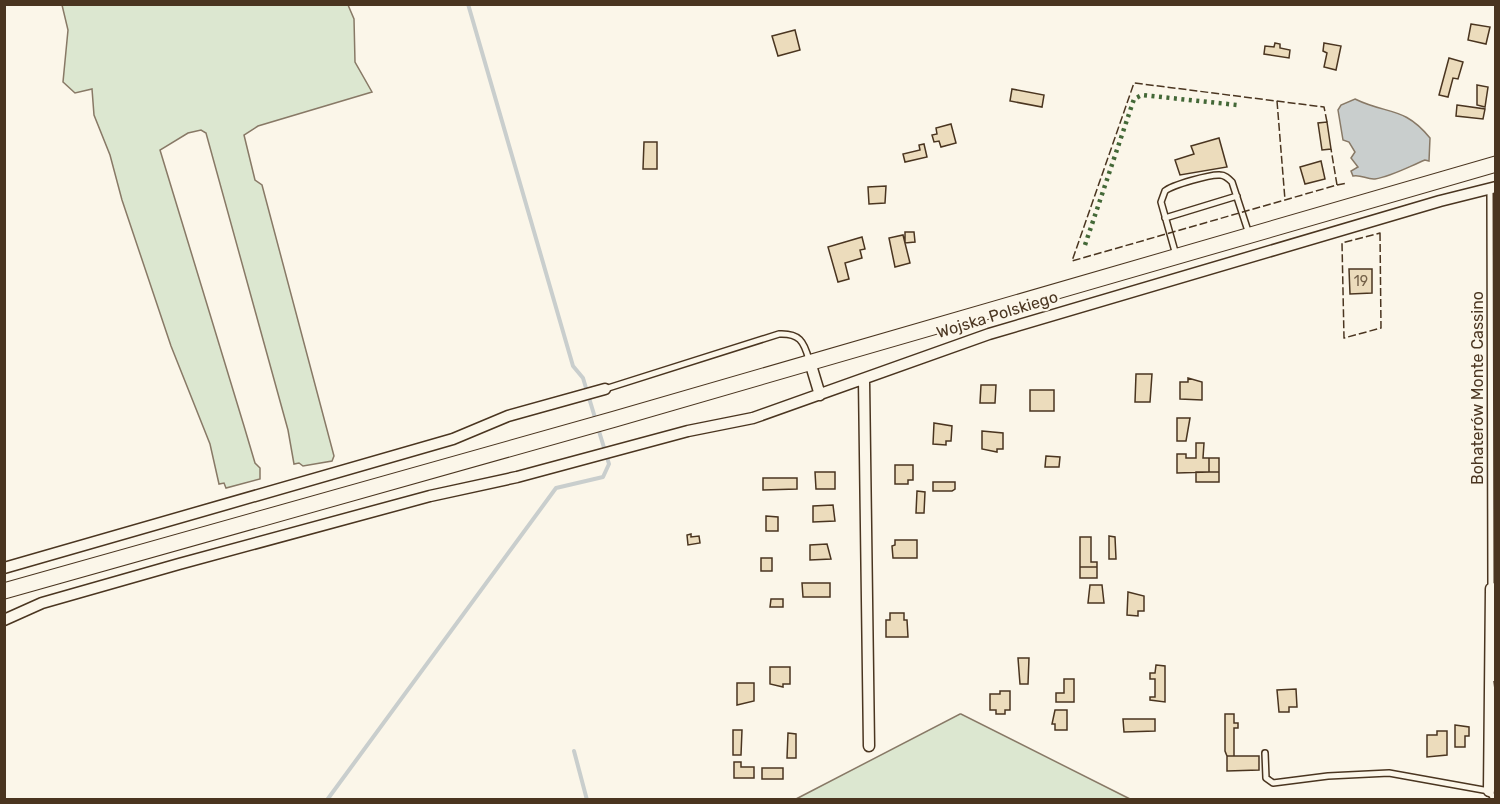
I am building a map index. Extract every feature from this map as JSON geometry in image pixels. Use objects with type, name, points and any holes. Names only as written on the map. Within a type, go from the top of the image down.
[{"type":"main road","name":"Wojska Polskiego","points":[[4,591],[615,419],[1496,164]]},
{"type":"street","name":"Wojska Polskiego","points":[[4,620],[42,603],[179,564],[620,448],[753,418],[988,334],[1440,201],[1493,188]]},
{"type":"street","points":[[810,362],[820,395]]},
{"type":"street","points":[[864,380],[869,746]]},
{"type":"street","points":[[4,568],[442,442],[508,416],[605,389]]},
{"type":"street","points":[[1492,795],[1493,588]]},
{"type":"lane","points":[[1176,257],[1161,202],[1167,188],[1217,174],[1232,182],[1250,235]]},
{"type":"lane","name":"Bohaterów Monte Cassino","points":[[1493,188],[1493,588]]},
{"type":"lane","points":[[1165,218],[1237,196]]},
{"type":"lane","points":[[605,389],[779,333],[793,333],[801,339],[810,362]]},
{"type":"lane","points":[[1265,753],[1266,778],[1274,783],[1328,776],[1389,773],[1492,795]]},
{"type":"green space","points":[[62,5],[348,5],[354,19],[355,62],[372,92],[258,126],[244,135],[255,180],[262,185],[334,456],[332,461],[303,466],[299,463],[294,464],[288,430],[206,133],[201,130],[188,133],[160,150],[255,463],[260,468],[260,479],[226,488],[224,483],[219,484],[210,444],[171,346],[122,200],[110,155],[94,115],[92,89],[75,93],[63,82],[68,30]]},
{"type":"green space","points":[[961,714],[1130,799],[796,799]]},
{"type":"shaded area","points":[[1355,99],[1395,112],[1421,128],[1430,138],[1429,161],[1425,160],[1394,174],[1375,179],[1353,176],[1351,171],[1358,167],[1351,158],[1355,152],[1349,142],[1343,140],[1338,110],[1341,105]]},
{"type":"building","points":[[1471,24],[1490,27],[1486,44],[1468,40]]},
{"type":"building","points":[[795,30],[800,50],[778,56],[772,36]]},
{"type":"building","points":[[1275,43],[1280,44],[1280,48],[1290,50],[1289,58],[1264,54],[1265,46],[1274,47]]},
{"type":"building","points":[[1324,43],[1341,46],[1336,70],[1324,67],[1327,53],[1323,51]]},
{"type":"building","points":[[1449,58],[1463,62],[1458,79],[1453,78],[1448,97],[1439,95]]},
{"type":"building","points":[[1477,85],[1488,87],[1485,107],[1477,105]]},
{"type":"building","points":[[1012,89],[1044,95],[1042,107],[1010,101]]},
{"type":"building","points":[[1457,105],[1485,109],[1483,119],[1456,116]]},
{"type":"building","points":[[1327,122],[1331,149],[1322,150],[1318,123]]},
{"type":"building","points":[[951,124],[956,143],[941,147],[939,141],[934,142],[932,135],[937,134],[936,128]]},
{"type":"building","points":[[1219,138],[1227,167],[1180,175],[1175,160],[1194,154],[1191,146]]},
{"type":"building","points":[[644,142],[657,142],[657,169],[643,169]]},
{"type":"building","points":[[924,144],[927,157],[905,162],[903,154],[920,150],[919,145]]},
{"type":"building","points":[[1321,161],[1325,179],[1305,184],[1300,167]]},
{"type":"building","points":[[886,186],[885,203],[869,204],[868,187]]},
{"type":"building","points":[[905,232],[914,232],[915,242],[905,243]]},
{"type":"building","points":[[903,235],[910,263],[895,267],[889,238]]},
{"type":"building","points":[[862,237],[865,249],[860,250],[862,258],[845,263],[849,279],[838,282],[828,247]]},
{"type":"building","points":[[1349,269],[1372,269],[1372,293],[1350,294]]},
{"type":"building","points":[[1136,374],[1152,374],[1150,402],[1135,402]]},
{"type":"building","points":[[1188,378],[1202,382],[1202,400],[1180,399],[1180,382],[1188,382]]},
{"type":"building","points":[[981,385],[996,385],[995,403],[980,403]]},
{"type":"building","points":[[1030,390],[1054,390],[1054,411],[1030,411]]},
{"type":"building","points":[[1177,418],[1190,418],[1186,441],[1177,441]]},
{"type":"building","points":[[934,423],[952,426],[951,441],[946,441],[946,445],[933,444]]},
{"type":"building","points":[[982,431],[1003,433],[1003,449],[997,449],[997,452],[982,449]]},
{"type":"building","points":[[1196,443],[1204,443],[1203,458],[1209,458],[1209,472],[1177,473],[1177,454],[1186,454],[1186,458],[1196,458]]},
{"type":"building","points":[[1046,456],[1060,457],[1059,467],[1045,467]]},
{"type":"building","points":[[1209,458],[1219,458],[1219,472],[1209,472]]},
{"type":"building","points":[[895,465],[913,465],[913,480],[908,480],[908,484],[895,484]]},
{"type":"building","points":[[815,472],[835,472],[835,489],[816,489]]},
{"type":"building","points":[[1196,472],[1219,472],[1219,482],[1196,482]]},
{"type":"building","points":[[763,478],[797,478],[797,489],[763,490]]},
{"type":"building","points":[[933,482],[955,482],[955,489],[933,491]]},
{"type":"building","points":[[917,491],[925,492],[924,513],[916,513]]},
{"type":"building","points":[[833,505],[835,521],[813,522],[813,506]]},
{"type":"building","points":[[766,516],[778,517],[778,531],[766,531]]},
{"type":"building","points":[[691,534],[691,537],[699,536],[700,543],[688,545],[687,535]]},
{"type":"building","points":[[1109,536],[1115,537],[1116,559],[1109,559]]},
{"type":"building","points":[[1080,537],[1091,537],[1091,562],[1097,562],[1097,567],[1080,567]]},
{"type":"building","points":[[895,540],[917,540],[917,558],[893,558],[892,546],[895,545]]},
{"type":"building","points":[[827,544],[831,559],[810,560],[810,545]]},
{"type":"building","points":[[761,558],[772,558],[772,571],[761,571]]},
{"type":"building","points":[[1080,567],[1097,567],[1097,578],[1080,578]]},
{"type":"building","points":[[802,583],[830,583],[830,597],[803,597]]},
{"type":"building","points":[[1090,585],[1102,585],[1104,603],[1088,603]]},
{"type":"building","points":[[1128,592],[1144,596],[1144,611],[1138,611],[1138,616],[1127,615]]},
{"type":"building","points":[[771,599],[783,599],[783,607],[770,607]]},
{"type":"building","points":[[890,613],[904,613],[904,620],[907,620],[908,637],[886,637],[886,620],[890,620]]},
{"type":"building","points":[[1018,658],[1029,658],[1028,684],[1020,684]]},
{"type":"building","points":[[1156,665],[1165,666],[1165,702],[1150,700],[1150,697],[1155,697],[1155,679],[1150,679],[1150,673],[1155,673]]},
{"type":"building","points":[[770,667],[790,667],[790,684],[783,684],[783,687],[770,684]]},
{"type":"building","points":[[1064,679],[1074,679],[1074,702],[1056,702],[1056,693],[1064,693]]},
{"type":"building","points":[[737,683],[754,683],[754,701],[737,705]]},
{"type":"building","points":[[1296,689],[1297,707],[1289,707],[1289,712],[1279,712],[1277,690]]},
{"type":"building","points":[[1000,691],[1010,691],[1010,710],[1005,710],[1005,714],[996,714],[996,710],[990,710],[990,694],[1000,694]]},
{"type":"building","points":[[1055,710],[1067,710],[1067,730],[1055,730],[1055,724],[1052,724]]},
{"type":"building","points":[[1225,714],[1234,714],[1234,723],[1238,723],[1238,728],[1234,728],[1234,756],[1227,756],[1225,751]]},
{"type":"building","points":[[1123,719],[1155,719],[1155,731],[1124,732]]},
{"type":"building","points":[[1455,725],[1469,727],[1469,736],[1465,736],[1465,747],[1455,747]]},
{"type":"building","points":[[733,730],[742,730],[741,755],[733,755]]},
{"type":"building","points":[[1437,731],[1447,731],[1447,755],[1427,757],[1427,735],[1437,735]]},
{"type":"building","points":[[788,733],[796,734],[796,758],[787,758]]},
{"type":"building","points":[[1227,756],[1259,756],[1259,770],[1227,771]]},
{"type":"building","points":[[734,762],[741,762],[741,767],[754,767],[754,778],[734,778]]},
{"type":"building","points":[[762,768],[783,768],[783,779],[762,779]]},
{"type":"waterway","points":[[468,4],[573,366],[583,378],[596,421]]},
{"type":"waterway","points":[[327,800],[556,488],[603,477],[609,464],[598,428]]},
{"type":"waterway","points":[[574,751],[587,800]]},
{"type":"hedge","points":[[1085,245],[1134,99],[1142,95],[1237,105]]},
{"type":"fence","points":[[1327,122],[1324,107],[1134,83],[1072,261],[1337,185],[1331,149]]},
{"type":"fence","points":[[1277,101],[1285,200]]},
{"type":"fence","points":[[1337,185],[1347,183]]},
{"type":"fence","points":[[1380,233],[1381,328],[1344,338],[1342,243],[1380,233]]},
{"type":"fence","points":[[1496,385],[1496,450]]},
{"type":"fence","points":[[1494,681],[1496,698]]}]
